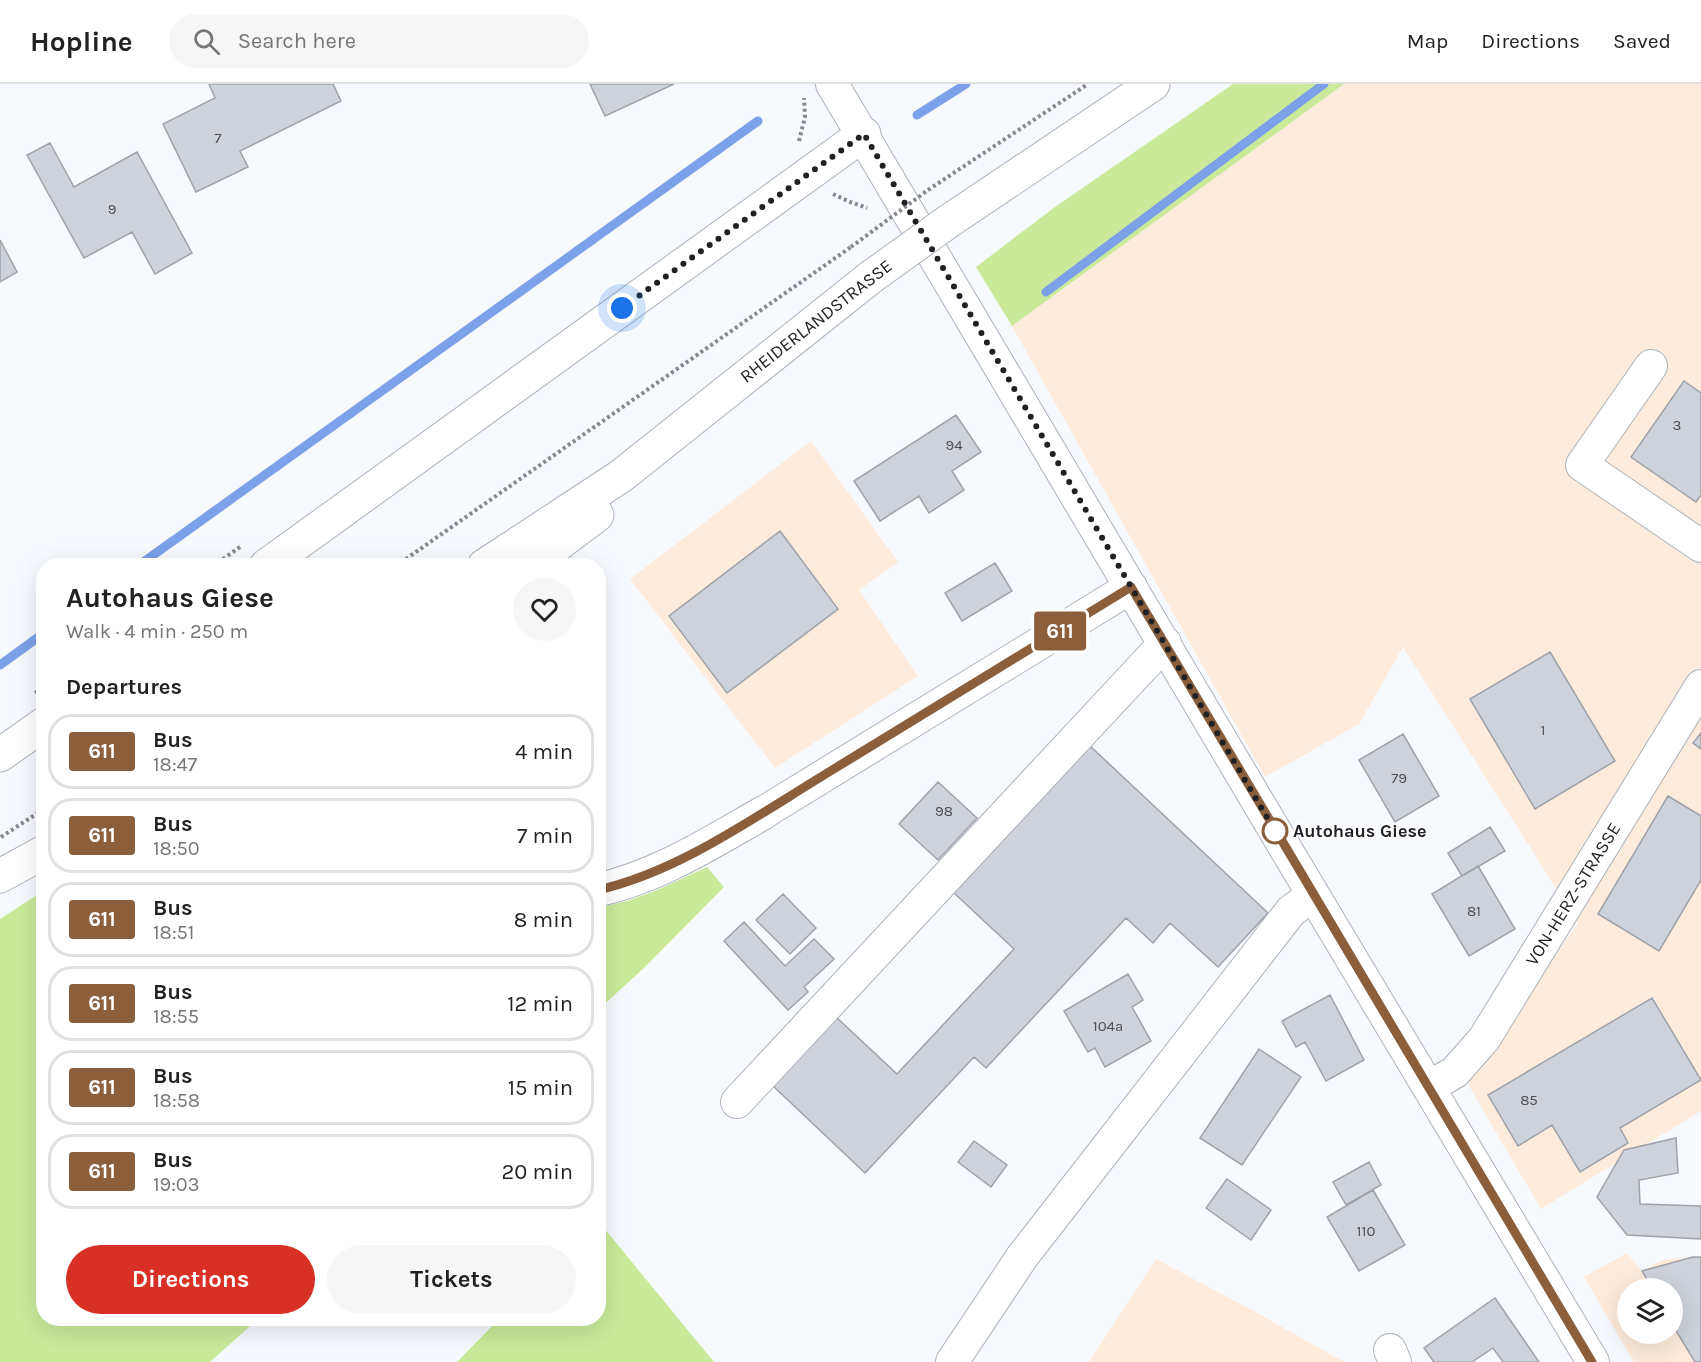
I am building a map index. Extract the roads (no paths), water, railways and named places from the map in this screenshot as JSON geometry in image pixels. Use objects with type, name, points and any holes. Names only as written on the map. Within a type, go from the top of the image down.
[{"type":"main road","name":"RHEIDERLANDSTRASSE","points":[[496,558],[621,476],[871,277],[949,221],[1153,84]]},
{"type":"main road","points":[[277,558],[864,134]]},
{"type":"main road","points":[[540,558],[596,518],[621,476]]},
{"type":"main road","points":[[0,756],[36,730]]},
{"type":"main road","points":[[606,888],[626,884],[668,867],[763,813]]},
{"type":"main road","points":[[0,876],[36,856]]},
{"type":"street","points":[[832,84],[864,134],[1313,895],[1593,1362]]},
{"type":"street","points":[[1651,366],[1582,465],[1700,542]]},
{"type":"street","points":[[763,813],[1131,587]]},
{"type":"street","points":[[737,1102],[1165,643]]},
{"type":"street","name":"VON-HERZ-STRASSE","points":[[1429,1087],[1455,1072],[1484,1039],[1701,686]]},
{"type":"street","points":[[952,1362],[1022,1257],[1291,911],[1313,895]]},
{"type":"waterway","points":[[917,115],[966,84]]},
{"type":"waterway","points":[[1046,292],[1324,84]]},
{"type":"waterway","points":[[149,558],[758,121]]},
{"type":"waterway","points":[[0,665],[36,639]]},
{"type":"place","name":"Autohaus Giese","points":[[1275,831]]}]
